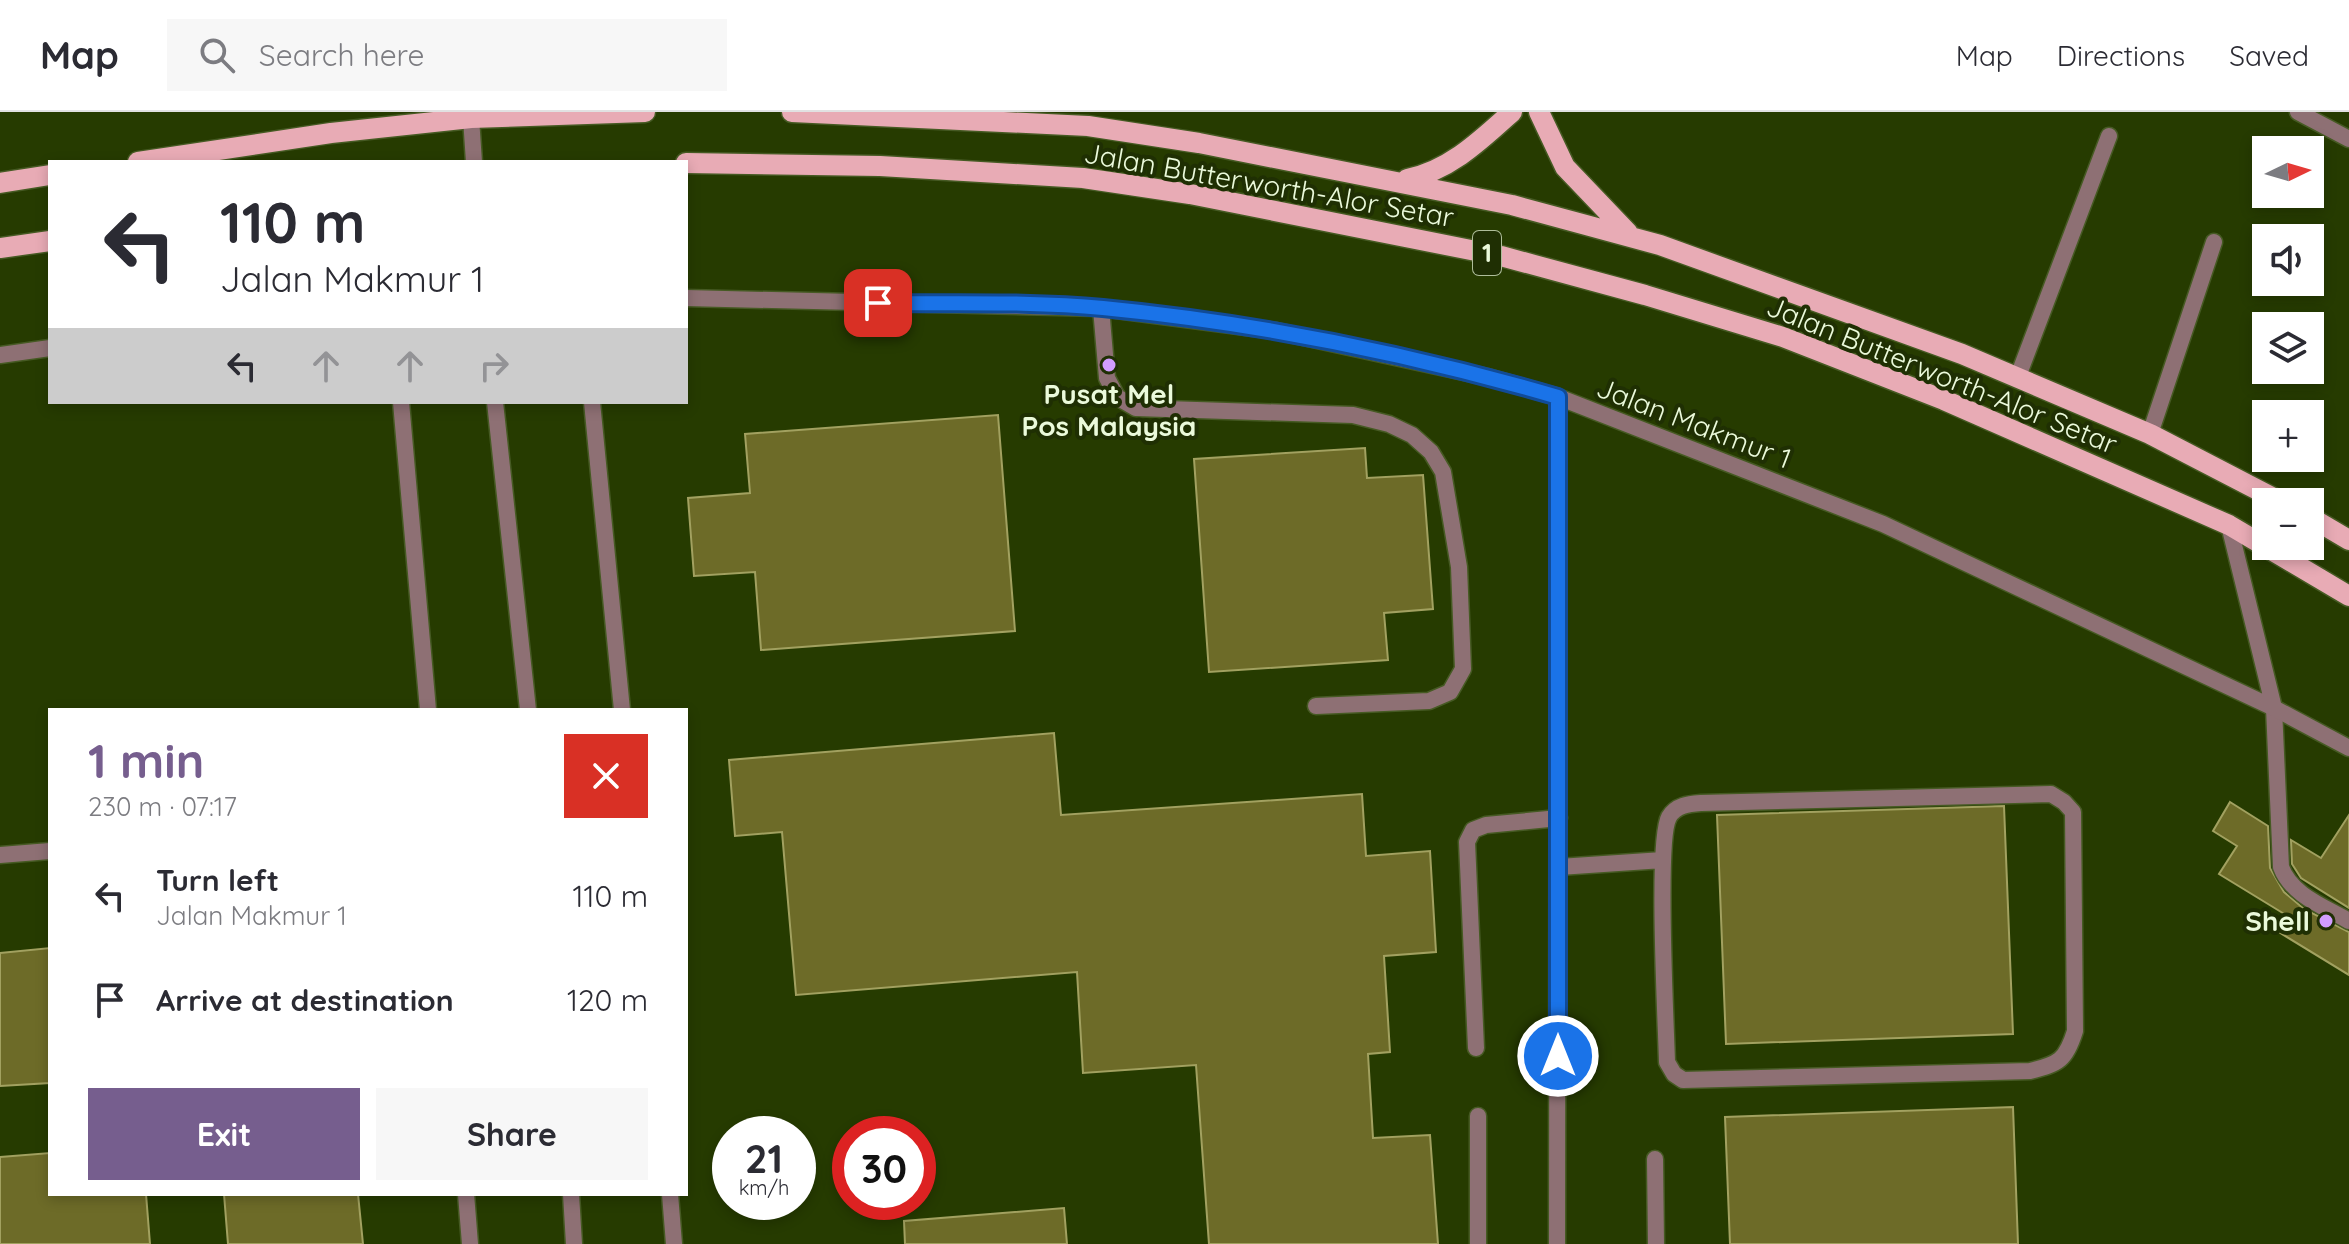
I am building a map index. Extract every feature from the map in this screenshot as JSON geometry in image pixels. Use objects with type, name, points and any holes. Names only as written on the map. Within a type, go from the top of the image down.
[{"type":"main road","points":[[151,160],[331,133],[471,118],[645,112]]},
{"type":"main road","name":"Jalan Butterworth-Alor Setar","points":[[792,112],[1088,126],[1199,143],[1512,205],[1660,245],[1962,354],[2150,434],[2254,488]]},
{"type":"main road","points":[[1399,181],[1428,175],[1456,159],[1512,112]]},
{"type":"main road","points":[[1539,112],[1565,167],[1609,216],[1634,238]]},
{"type":"main road","name":"Jalan Butterworth-Alor Setar","points":[[688,163],[880,166],[1083,178],[1190,194],[1501,256],[1783,337],[1944,400],[2229,525],[2349,596]]},
{"type":"main road","points":[[0,183],[48,175]]},
{"type":"main road","points":[[0,248],[48,241]]},
{"type":"main road","points":[[2324,525],[2349,540]]},
{"type":"street","points":[[2298,112],[2349,139]]},
{"type":"street","points":[[471,118],[474,160]]},
{"type":"street","points":[[2017,379],[2109,136]]},
{"type":"street","points":[[2150,434],[2214,242]]},
{"type":"street","name":"Jalan Makmur 1","points":[[688,298],[1101,308],[1276,331],[1487,377],[1558,397],[1883,524],[2274,708],[2349,748]]},
{"type":"street","points":[[1101,308],[1107,378],[1117,397],[1136,408],[1353,415],[1389,424],[1412,435],[1431,452],[1443,472],[1459,567],[1463,669],[1450,692],[1429,701],[1316,706]]},
{"type":"street","points":[[0,355],[48,348]]},
{"type":"street","points":[[1557,1244],[1558,397]]},
{"type":"street","points":[[401,404],[428,708]]},
{"type":"street","points":[[495,404],[528,708]]},
{"type":"street","points":[[592,404],[622,708]]},
{"type":"street","points":[[2229,525],[2274,708],[2281,867],[2285,879],[2298,892],[2349,921]]},
{"type":"street","points":[[2051,794],[2073,812],[2075,1031],[2068,1054],[2052,1066],[2030,1071],[1683,1080],[1674,1074],[1667,1062],[1663,860],[1668,818],[1686,804],[2051,794]]},
{"type":"street","points":[[1476,1048],[1467,842],[1473,830],[1486,825],[1559,818]]},
{"type":"street","points":[[0,855],[48,851]]},
{"type":"street","points":[[1559,867],[1663,860]]},
{"type":"street","points":[[1478,1116],[1478,1244]]},
{"type":"street","points":[[1655,1159],[1656,1244]]},
{"type":"street","points":[[466,1196],[470,1244]]},
{"type":"street","points":[[571,1196],[574,1244]]},
{"type":"street","points":[[670,1196],[674,1244]]},
{"type":"building","points":[[998,415],[1015,631],[761,650],[755,572],[694,576],[688,498],[750,493],[745,434]]},
{"type":"building","points":[[1365,448],[1367,478],[1423,475],[1433,609],[1384,613],[1388,660],[1209,672],[1194,459]]},
{"type":"building","points":[[1054,733],[1061,815],[1362,794],[1366,856],[1430,851],[1436,952],[1384,956],[1390,1052],[1368,1054],[1373,1138],[1430,1135],[1438,1244],[1209,1244],[1196,1065],[1083,1073],[1077,972],[796,995],[782,832],[735,836],[729,760]]},
{"type":"building","points":[[2230,802],[2268,826],[2270,868],[2284,892],[2304,909],[2349,932],[2349,975],[2277,931],[2286,915],[2219,874],[2237,846],[2213,831]]},
{"type":"building","points":[[2004,806],[2013,1034],[1726,1044],[1717,815]]},
{"type":"building","points":[[2349,815],[2349,908],[2301,878],[2292,864],[2291,840],[2321,858]]},
{"type":"building","points":[[48,948],[48,1083],[0,1086],[0,953]]},
{"type":"building","points":[[2013,1107],[2018,1244],[1730,1244],[1725,1117]]},
{"type":"building","points":[[48,1153],[48,1196],[146,1196],[150,1244],[0,1244],[0,1157]]},
{"type":"building","points":[[224,1196],[358,1196],[363,1244],[228,1244]]},
{"type":"building","points":[[1064,1208],[1067,1244],[905,1244],[904,1221]]},
{"type":"place","name":"Pusat Mel Pos Malaysia","points":[[1109,365]]},
{"type":"place","name":"Shell","points":[[2326,921]]},
{"type":"route","points":[[878,303],[1101,308],[1276,331],[1487,377],[1558,397],[1558,1056]]}]
